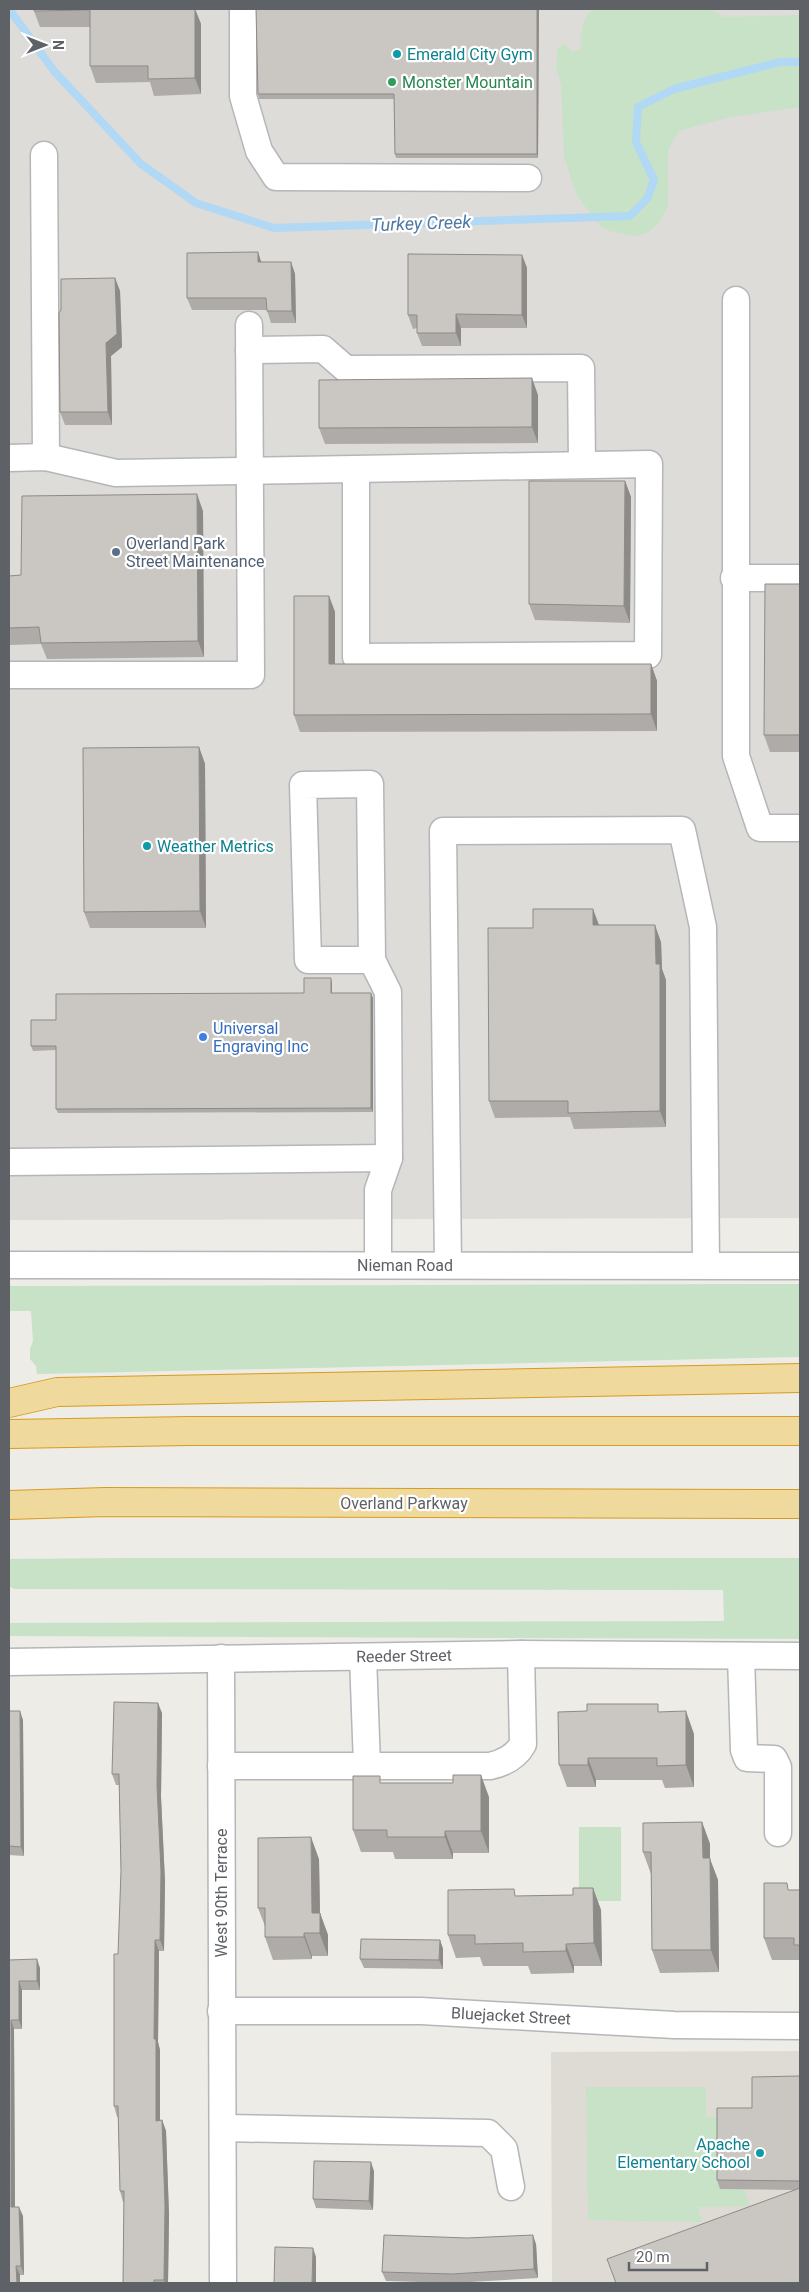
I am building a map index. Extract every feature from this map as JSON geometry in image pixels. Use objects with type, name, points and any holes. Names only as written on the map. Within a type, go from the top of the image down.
[{"type":"highway","points":[[9,1402],[57,1392],[800,1378]]},
{"type":"highway","points":[[9,1434],[190,1431],[800,1431]]},
{"type":"highway","name":"Overland Parkway","points":[[9,1505],[105,1502],[800,1504]]},
{"type":"street","points":[[243,9],[243,96],[259,152],[276,177],[528,178]]},
{"type":"street","points":[[44,156],[46,457]]},
{"type":"street","points":[[736,300],[734,578],[736,756],[760,828],[800,828]]},
{"type":"street","points":[[9,675],[251,675],[249,324]]},
{"type":"street","points":[[249,350],[323,349],[346,369],[581,368],[582,464]]},
{"type":"street","points":[[9,458],[46,457],[116,472],[356,470],[649,464],[648,655],[356,657],[356,470]]},
{"type":"street","points":[[734,578],[800,578]]},
{"type":"street","points":[[372,960],[308,960],[303,785],[370,784],[372,960],[388,992],[388,1158],[378,1190],[378,1265]]},
{"type":"street","points":[[448,1265],[443,831],[682,830],[703,927],[706,1265]]},
{"type":"street","points":[[9,1162],[388,1158]]},
{"type":"street","name":"Nieman Road","points":[[9,1265],[800,1266]]},
{"type":"street","points":[[221,1766],[490,1766],[500,1763],[518,1753],[523,1744],[522,1654]]},
{"type":"street","name":"Reeder Street","points":[[9,1662],[522,1654],[800,1656]]},
{"type":"street","points":[[741,1656],[744,1750],[747,1758],[774,1759],[778,1767],[778,1833]]},
{"type":"street","points":[[363,1657],[367,1765]]},
{"type":"street","name":"West 90th Terrace","points":[[221,1658],[223,2283]]},
{"type":"street","name":"Bluejacket Street","points":[[221,2011],[421,2011],[674,2026],[800,2026]]},
{"type":"street","points":[[223,2128],[488,2133],[504,2149],[511,2186]]},
{"type":"shaded area","points":[[9,9],[800,9],[800,1218],[9,1220]]},
{"type":"shaded area","points":[[800,2051],[800,2283],[552,2283],[551,2052]]},
{"type":"green space","points":[[594,9],[710,9],[724,17],[800,15],[800,107],[730,117],[679,131],[668,150],[668,205],[661,220],[649,232],[636,236],[609,231],[599,225],[576,194],[564,156],[561,85],[556,67],[558,48],[564,44],[572,51],[581,50],[581,33],[584,22],[589,13]]},
{"type":"green space","points":[[800,1284],[800,1357],[37,1374],[36,1366],[30,1359],[30,1349],[33,1341],[31,1311],[9,1311],[9,1286]]},
{"type":"green space","points":[[800,1558],[800,1639],[9,1636],[9,1623],[724,1621],[723,1590],[14,1589],[9,1586],[9,1559]]},
{"type":"green space","points":[[579,1827],[621,1827],[621,1901],[579,1901]]},
{"type":"green space","points":[[586,2087],[706,2087],[706,2117],[720,2117],[750,2206],[698,2207],[702,2222],[588,2220]]},
{"type":"building","points":[[34,9],[195,9],[195,78],[148,79],[148,66],[90,66],[90,10],[34,11]]},
{"type":"building","name":"Emerald City Gym","points":[[256,9],[537,9],[537,154],[395,154],[394,94],[258,94]]},
{"type":"building","points":[[258,252],[258,262],[291,262],[292,311],[267,311],[266,298],[187,298],[187,253]]},
{"type":"building","points":[[408,254],[522,255],[522,315],[456,314],[456,333],[417,333],[417,315],[408,315]]},
{"type":"building","points":[[115,278],[117,334],[106,343],[108,412],[60,412],[59,313],[61,310],[61,279]]},
{"type":"building","points":[[532,378],[532,427],[319,428],[319,380]]},
{"type":"building","points":[[529,481],[625,481],[624,606],[529,604]]},
{"type":"building","name":"Overland Park Street Maintenance","points":[[197,494],[198,641],[41,643],[39,627],[9,628],[9,576],[21,575],[22,496]]},
{"type":"building","points":[[765,584],[800,584],[800,735],[764,735]]},
{"type":"building","points":[[294,596],[329,596],[329,664],[651,664],[651,714],[294,715]]},
{"type":"building","name":"Weather Metrics","points":[[199,747],[200,911],[84,912],[83,748]]},
{"type":"building","points":[[533,909],[593,909],[593,925],[655,925],[656,964],[660,964],[660,1111],[568,1113],[568,1101],[489,1101],[488,928],[533,928]]},
{"type":"building","name":"Universal Engraving Inc","points":[[304,978],[331,978],[331,993],[371,993],[371,1108],[56,1109],[56,1046],[31,1046],[31,1020],[56,1020],[56,994],[304,993]]},
{"type":"building","points":[[114,1702],[158,1703],[157,1786],[161,1871],[160,1940],[155,1940],[154,2039],[156,2039],[156,2121],[162,2120],[165,2205],[164,2280],[154,2280],[154,2283],[123,2283],[124,2191],[120,2191],[118,2106],[114,2106],[114,1954],[118,1954],[121,1871],[119,1774],[112,1774]]},
{"type":"building","points":[[587,1704],[658,1704],[658,1712],[686,1711],[686,1765],[657,1766],[657,1758],[588,1758],[588,1765],[559,1765],[558,1712],[587,1711]]},
{"type":"building","points":[[9,1711],[20,1711],[21,1847],[9,1846]]},
{"type":"building","points":[[453,1775],[481,1775],[481,1831],[445,1831],[445,1837],[387,1837],[387,1830],[353,1830],[353,1776],[380,1776],[380,1783],[453,1783]]},
{"type":"building","points":[[702,1822],[703,1858],[710,1858],[711,1950],[652,1950],[651,1852],[643,1852],[643,1823]]},
{"type":"building","points":[[311,1837],[312,1913],[320,1913],[320,1933],[304,1933],[304,1937],[265,1937],[265,1908],[258,1908],[258,1838]]},
{"type":"building","points":[[764,1883],[787,1883],[788,1890],[800,1890],[800,1945],[794,1945],[794,1938],[764,1938]]},
{"type":"building","points":[[573,1888],[593,1888],[594,1943],[566,1944],[566,1951],[523,1952],[523,1943],[475,1944],[475,1935],[448,1935],[448,1890],[514,1889],[515,1896],[573,1895]]},
{"type":"building","points":[[361,1939],[440,1940],[439,1960],[360,1959]]},
{"type":"building","points":[[37,1959],[37,1981],[19,1981],[19,2020],[11,2020],[11,2207],[19,2207],[21,2266],[16,2266],[17,2283],[9,2283],[9,1960]]},
{"type":"building","points":[[800,2076],[800,2181],[717,2180],[717,2108],[752,2108],[752,2077]]},
{"type":"building","points":[[314,2161],[371,2162],[369,2201],[313,2199]]},
{"type":"building","points":[[800,2188],[800,2283],[616,2283],[607,2259]]},
{"type":"building","points":[[384,2235],[467,2238],[533,2235],[534,2269],[452,2274],[382,2272]]},
{"type":"building","points":[[275,2247],[313,2248],[312,2283],[274,2283]]},
{"type":"waterway","name":"Turkey Creek","points":[[9,9],[54,71],[141,164],[196,203],[274,228],[630,216],[647,199],[654,180],[636,142],[638,107],[674,89],[780,62],[800,62]]},
{"type":"place","name":"Emerald City Gym","points":[[397,54]]},
{"type":"place","name":"Monster Mountain","points":[[392,82]]},
{"type":"place","name":"Overland Park Street Maintenance","points":[[116,552]]},
{"type":"place","name":"Weather Metrics","points":[[147,846]]},
{"type":"place","name":"Universal Engraving Inc","points":[[203,1037]]},
{"type":"place","name":"Apache Elementary School","points":[[760,2153]]}]
